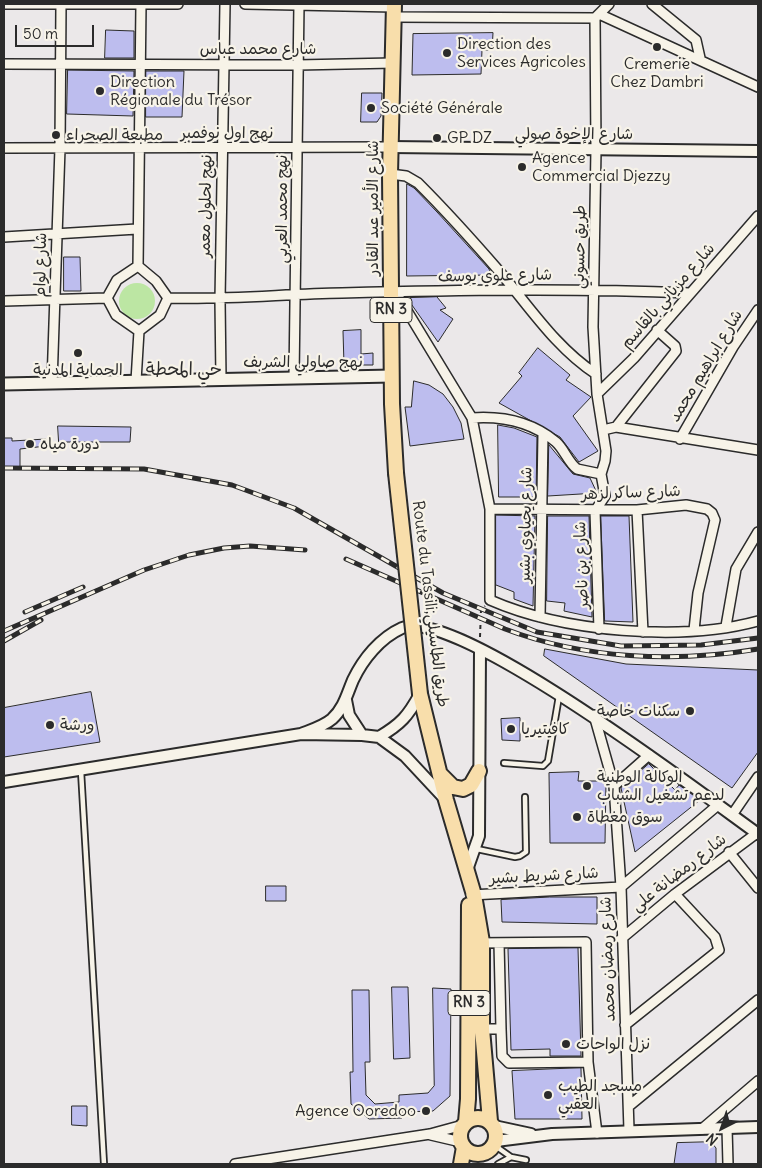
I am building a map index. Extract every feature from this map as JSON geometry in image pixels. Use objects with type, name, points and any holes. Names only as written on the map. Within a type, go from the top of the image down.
[{"type":"main road","name":"شارع الأمير عبد القادر","points":[[394,9],[390,174],[393,292],[392,376],[396,473]]},
{"type":"main road","name":"نهج صاولي الشربف","points":[[4,384],[392,376]]},
{"type":"main road","name":"Route du Tassili;طريق الطاسيلي","points":[[396,473],[420,694],[446,800],[470,886],[492,1124]]},
{"type":"main road","points":[[439,773],[453,787],[463,790],[471,785],[479,771]]},
{"type":"main road","name":"Route du Tassili;طريق الطاسيلي","points":[[464,1124],[468,1104],[475,943]]},
{"type":"main road","points":[[461,1164],[462,1144],[460,1132],[464,1124],[475,1118],[492,1124],[495,1143],[480,1159],[462,1144]]},
{"type":"street","points":[[4,4],[178,4]]},
{"type":"street","name":"شارع لوام","points":[[52,383],[60,148],[61,4]]},
{"type":"street","points":[[138,266],[141,4]]},
{"type":"street","name":"نهج لحلول معمر","points":[[221,379],[220,300],[224,4]]},
{"type":"street","points":[[245,4],[597,16],[700,58],[758,87]]},
{"type":"street","points":[[597,16],[609,4]]},
{"type":"street","points":[[652,4],[696,40],[700,58]]},
{"type":"street","name":"نهج محمد العربي","points":[[294,378],[299,5]]},
{"type":"street","name":"طريق حسوني","points":[[597,16],[595,289],[593,327],[597,394],[606,451],[601,474]]},
{"type":"street","name":"شارع محمد عباس","points":[[4,64],[298,65],[393,63]]},
{"type":"street","name":"شارع الإخوة صولي","points":[[390,147],[758,151]]},
{"type":"street","name":"نهج اول نوفمبر","points":[[4,148],[390,147]]},
{"type":"street","points":[[390,174],[406,176],[418,183],[483,253],[514,292],[570,353],[596,374]]},
{"type":"street","name":"شارع مزياني بالقاسم","points":[[597,394],[617,376],[758,216]]},
{"type":"street","points":[[4,237],[138,229]]},
{"type":"street","points":[[136,381],[139,331],[160,315],[168,298],[156,281],[138,266]]},
{"type":"street","points":[[107,298],[117,280],[138,266]]},
{"type":"street","name":"شارع علوي يوسف","points":[[168,298],[220,300],[296,294],[514,292],[595,289],[690,293]]},
{"type":"street","points":[[393,292],[472,418],[490,509],[490,600],[540,617],[599,629],[642,632],[694,630],[758,621]]},
{"type":"street","points":[[4,300],[107,298]]},
{"type":"street","points":[[107,298],[116,315],[139,331]]},
{"type":"street","name":"شارع ابراهيم محمد","points":[[680,439],[733,347],[758,310]]},
{"type":"street","points":[[616,427],[676,350],[675,346],[657,330]]},
{"type":"street","points":[[472,418],[505,418],[543,434],[556,442],[577,469],[601,474]]},
{"type":"street","points":[[602,430],[616,427],[680,439],[758,450]]},
{"type":"street","name":"شارع يحياوي بشير","points":[[540,617],[543,434]]},
{"type":"street","name":"شارع بن ناصر","points":[[599,629],[595,510],[605,496],[601,474]]},
{"type":"street","name":"شارع ساكر لزهر","points":[[490,509],[637,510],[686,505],[700,507],[712,513],[715,520],[698,593],[694,630]]},
{"type":"street","points":[[637,510],[642,632]]},
{"type":"street","points":[[726,626],[736,569],[758,532]]},
{"type":"street","points":[[301,734],[330,721],[346,700],[360,666],[374,648],[403,627],[421,626],[480,650],[560,694],[594,715],[758,834]]},
{"type":"street","points":[[470,886],[477,849],[480,802],[480,650]]},
{"type":"street","points":[[379,737],[396,728],[407,716],[420,694]]},
{"type":"street","points":[[346,700],[349,715],[362,735]]},
{"type":"street","name":"شارع رمضان محمد","points":[[594,715],[614,786],[621,887],[629,1130]]},
{"type":"street","points":[[4,782],[301,734],[362,735],[379,737],[405,756],[446,800]]},
{"type":"street","points":[[614,786],[649,755]]},
{"type":"street","points":[[732,815],[758,777]]},
{"type":"street","points":[[621,887],[718,805]]},
{"type":"street","name":"شارع رمضانة علي","points":[[622,938],[729,852],[758,834]]},
{"type":"street","points":[[729,852],[758,888]]},
{"type":"street","name":"شارع شريط بشير","points":[[470,886],[621,887]]},
{"type":"street","points":[[625,1025],[718,950],[715,937],[675,894]]},
{"type":"street","points":[[475,943],[586,942],[588,1062],[597,1133]]},
{"type":"street","points":[[500,943],[502,1056],[508,1063],[588,1062]]},
{"type":"street","points":[[629,1106],[758,1000]]},
{"type":"street","points":[[482,1029],[501,1029]]},
{"type":"street","points":[[702,1129],[758,1081]]},
{"type":"street","points":[[235,1164],[430,1134],[464,1124]]},
{"type":"street","points":[[492,1124],[539,1135]]},
{"type":"street","points":[[495,1143],[539,1135],[758,1126]]},
{"type":"street","points":[[727,1128],[728,1164]]},
{"type":"street","points":[[430,1134],[462,1144]]},
{"type":"lane","points":[[504,763],[543,766],[548,761],[560,694]]},
{"type":"lane","points":[[80,769],[104,1164]]},
{"type":"lane","points":[[477,849],[515,857],[526,852],[525,797]]},
{"type":"lane","points":[[495,1143],[511,1157],[526,1160]]},
{"type":"lane","points":[[498,1164],[511,1157]]},
{"type":"path","points":[[480,650],[481,610],[490,600]]},
{"type":"green space","points":[[137,283],[144,284],[150,288],[154,294],[154,308],[150,314],[144,318],[137,319],[130,318],[124,314],[120,308],[119,301],[120,294],[124,288],[130,284]]},
{"type":"building","points":[[106,30],[134,31],[134,58],[105,58]]},
{"type":"building","name":"Direction des Services Agricoles","points":[[493,33],[492,50],[482,50],[481,74],[412,75],[413,34]]},
{"type":"building","name":"Direction Régionale du Trésor","points":[[68,70],[134,71],[133,116],[67,114]]},
{"type":"building","points":[[146,71],[184,71],[182,117],[146,117]]},
{"type":"building","name":"Société Générale","points":[[362,93],[382,93],[381,116],[377,122],[361,122]]},
{"type":"building","points":[[407,184],[414,188],[437,212],[489,269],[491,275],[407,276]]},
{"type":"building","points":[[64,257],[80,257],[81,291],[64,291]]},
{"type":"building","points":[[437,297],[446,308],[440,310],[453,319],[438,342],[407,298]]},
{"type":"building","points":[[361,330],[361,354],[373,353],[373,365],[344,365],[343,331]]},
{"type":"building","points":[[538,348],[570,375],[566,380],[591,397],[573,416],[598,451],[579,462],[560,437],[499,403],[522,376],[519,373]]},
{"type":"building","points":[[414,381],[429,385],[443,394],[453,407],[461,423],[464,439],[410,446],[405,407],[411,407]]},
{"type":"building","points":[[498,425],[514,428],[537,437],[536,497],[499,497]]},
{"type":"building","points":[[58,426],[131,427],[130,442],[59,442]]},
{"type":"building","points":[[4,438],[12,438],[12,441],[46,439],[46,446],[20,449],[20,467],[4,468]]},
{"type":"building","points":[[549,445],[573,474],[590,478],[597,493],[548,496]]},
{"type":"building","points":[[496,515],[535,516],[533,606],[514,599],[514,592],[496,585]]},
{"type":"building","points":[[548,516],[589,516],[592,617],[564,611],[565,603],[547,601]]},
{"type":"building","points":[[601,516],[629,516],[633,622],[605,621]]},
{"type":"building","name":"سكنات خاصة","points":[[545,649],[626,664],[758,670],[758,752],[732,788],[544,656]]},
{"type":"building","name":"ورشة","points":[[91,692],[100,742],[4,757],[4,708]]},
{"type":"building","name":"كافيتيريا","points":[[520,718],[520,741],[502,740],[501,719]]},
{"type":"building","name":"سكنات خاصة","points":[[649,764],[675,790],[679,785],[700,800],[635,852],[621,788]]},
{"type":"building","name":"سوق مغطاة","points":[[579,772],[578,781],[606,781],[605,843],[550,843],[549,773]]},
{"type":"building","points":[[266,886],[286,886],[286,901],[266,901]]},
{"type":"building","points":[[597,897],[597,924],[502,922],[501,900]]},
{"type":"building","points":[[578,948],[581,1056],[550,1056],[550,1049],[511,1050],[508,949]]},
{"type":"building","points":[[392,987],[408,987],[410,1058],[394,1059]]},
{"type":"building","points":[[433,988],[451,989],[450,1096],[433,1111],[402,1112],[402,1118],[369,1119],[351,1104],[350,1072],[353,1072],[352,990],[369,990],[370,1062],[365,1062],[366,1095],[375,1104],[399,1102],[399,1095],[428,1093],[434,1086]]},
{"type":"building","name":"مسجد الطيب العقبي","points":[[581,1068],[582,1119],[515,1119],[512,1071]]},
{"type":"building","points":[[72,1106],[87,1106],[87,1126],[72,1125]]},
{"type":"building","points":[[711,1142],[716,1148],[716,1164],[674,1164],[677,1143]]},
{"type":"railway","points":[[4,468],[144,469],[232,485],[294,508],[443,593],[537,632],[621,646],[701,645],[758,638]]},
{"type":"railway","points":[[4,631],[144,570],[189,555],[224,548],[250,546],[305,550]]},
{"type":"railway","points":[[346,559],[505,629],[566,647],[630,656],[662,657],[695,656],[758,649]]},
{"type":"railway","points":[[25,612],[83,587]]},
{"type":"railway","points":[[4,641],[41,620]]},
{"type":"place","name":"Cremerie Chez Dambri","points":[[657,47]]},
{"type":"place","name":"Direction des Services Agricoles","points":[[447,53]]},
{"type":"place","name":"Direction Régionale du Trésor","points":[[100,91]]},
{"type":"place","name":"Société Générale","points":[[371,108]]},
{"type":"place","name":"مطبعة الصحراء","points":[[56,135]]},
{"type":"place","name":"GP DZ","points":[[437,138]]},
{"type":"place","name":"Agence Commercial Djezzy","points":[[522,167]]},
{"type":"place","name":"الحماية المدنية","points":[[78,353]]},
{"type":"place","name":"دورة مياه","points":[[30,444]]},
{"type":"place","name":"سكنات خاصة","points":[[690,711]]},
{"type":"place","name":"ورشة","points":[[50,725]]},
{"type":"place","name":"كافيتيريا","points":[[511,729]]},
{"type":"place","name":"الوكالة الوطنية لدعم تشغيل الشباب","points":[[587,786]]},
{"type":"place","name":"سوق مغطاة","points":[[577,817]]},
{"type":"place","name":"نزل الواحات","points":[[566,1044]]},
{"type":"place","name":"مسجد الطيب العقبي","points":[[548,1095]]},
{"type":"place","name":"Agence Ooredoo","points":[[426,1111]]},
{"type":"district","name":"حي المحطة","points":[[184,370]]}]
